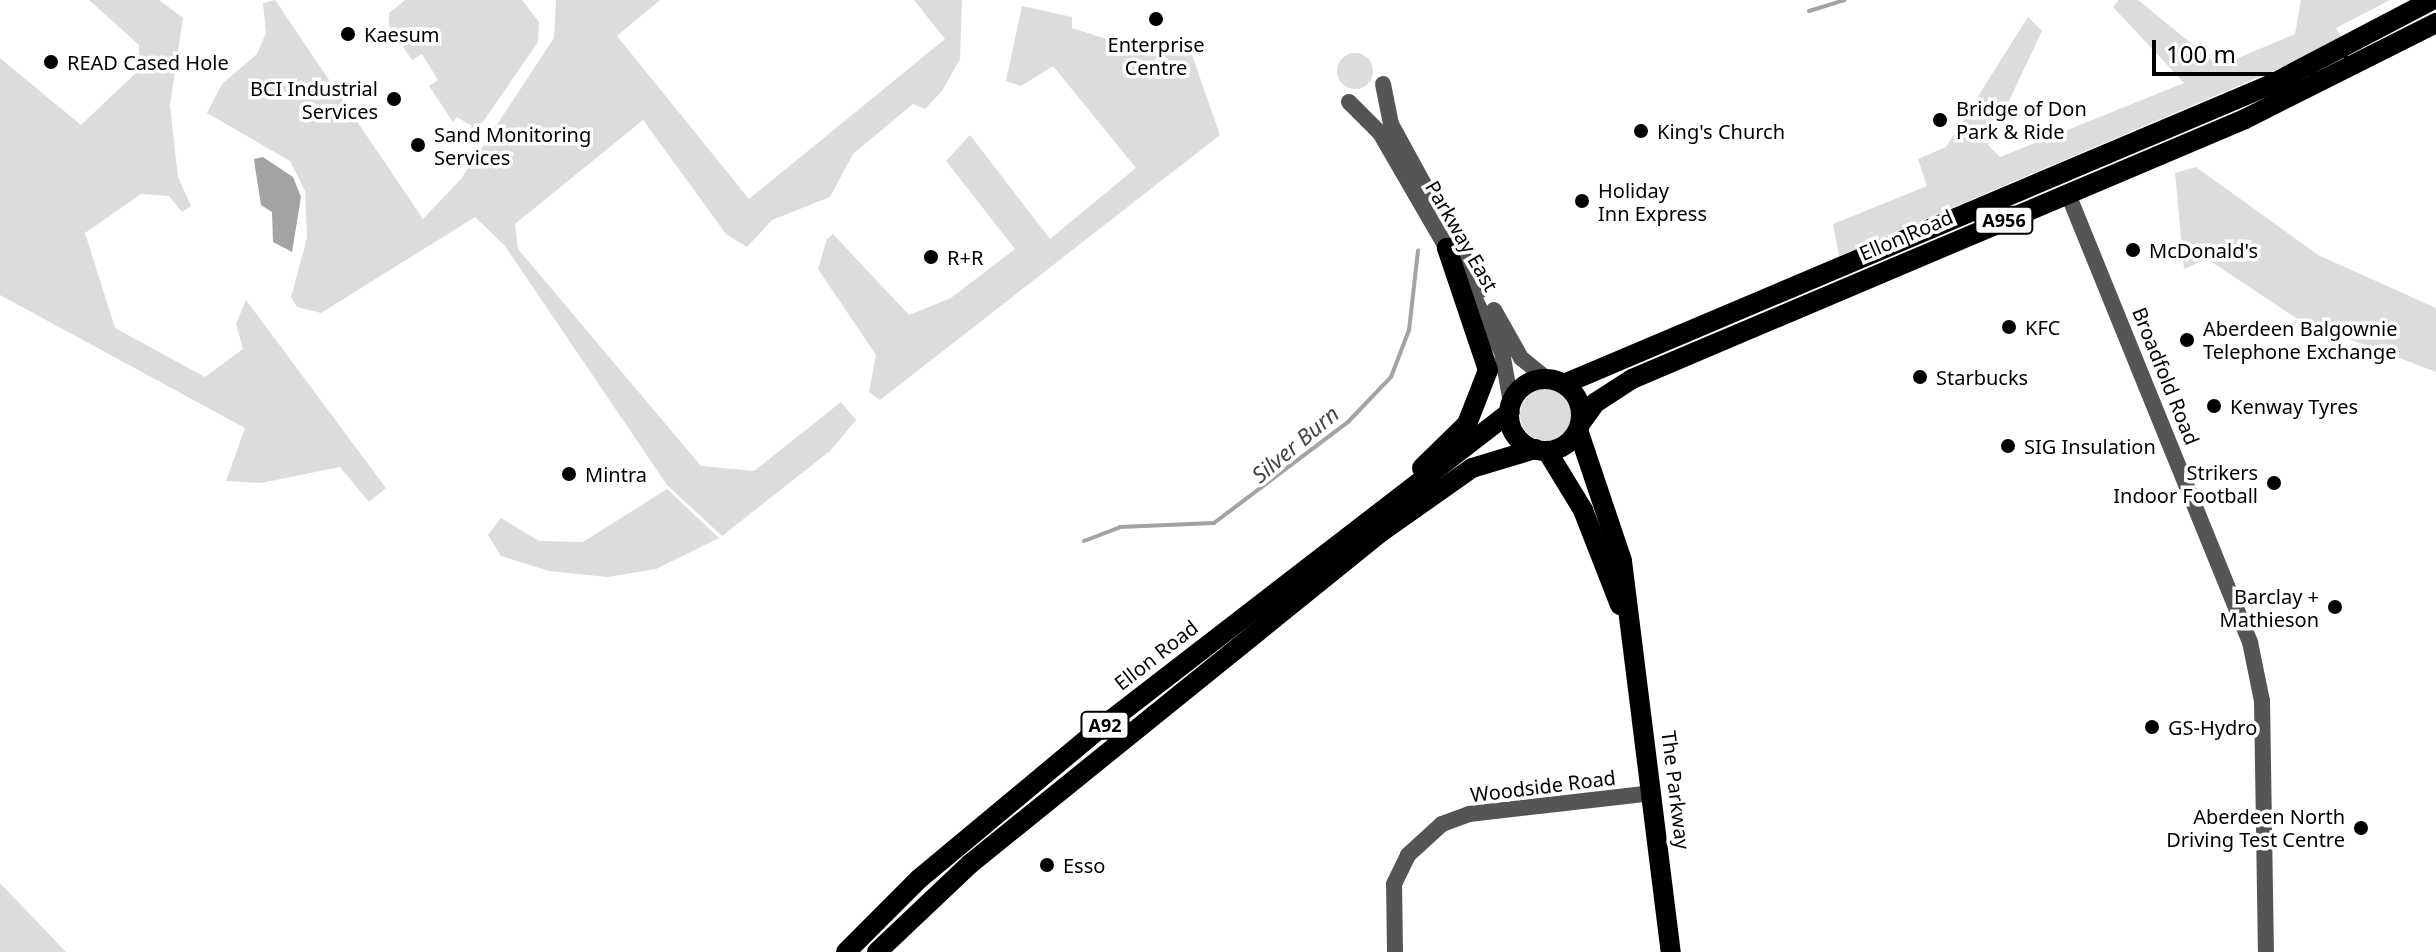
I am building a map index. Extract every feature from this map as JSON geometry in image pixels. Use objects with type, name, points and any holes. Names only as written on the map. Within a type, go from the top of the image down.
[{"type":"main road","name":"Ellon Road","points":[[1555,382],[2272,84],[2432,0]]},
{"type":"main road","name":"Ellon Road","points":[[1579,427],[1595,403],[1632,379],[2351,71],[2436,23]]},
{"type":"main road","points":[[1375,512],[1467,424],[1484,389],[1484,346],[1447,248]]},
{"type":"main road","name":"A92","points":[[1510,408],[1525,385],[1555,382]]},
{"type":"main road","points":[[1555,382],[1577,398],[1579,427]]},
{"type":"main road","name":"Ellon Road","points":[[846,952],[949,853],[1375,512],[1510,408]]},
{"type":"main road","points":[[1510,408],[1516,435],[1541,450]]},
{"type":"main road","name":"A92","points":[[877,952],[982,854],[1381,532],[1472,468],[1541,450],[1579,427]]},
{"type":"main road","name":"The Parkway","points":[[1579,427],[1622,561],[1671,952]]},
{"type":"main road","name":"The Parkway","points":[[1541,450],[1589,522],[1631,635]]},
{"type":"street","name":"Parkway East","points":[[1383,84],[1391,124],[1516,351],[1555,382]]},
{"type":"street","name":"Parkway East","points":[[1349,102],[1375,126],[1447,248],[1498,343],[1510,408]]},
{"type":"street","name":"Broadfold Road","points":[[2068,194],[2250,642],[2262,701],[2266,952]]},
{"type":"street","name":"Woodside Road","points":[[1395,952],[1394,884],[1408,855],[1442,824],[1469,814],[1653,793]]},
{"type":"shaded area","points":[[89,0],[159,0],[183,18],[170,105],[178,177],[191,206],[182,212],[169,196],[141,194],[85,233],[115,328],[205,377],[243,349],[236,324],[246,300],[386,488],[369,502],[340,467],[261,483],[226,481],[245,428],[0,295],[0,58],[81,125],[139,70],[139,45]]},
{"type":"shaded area","points":[[275,0],[423,219],[461,179],[554,38],[556,0],[660,0],[617,36],[749,199],[945,39],[914,0],[962,0],[960,59],[942,91],[925,109],[913,104],[853,154],[830,197],[772,220],[747,247],[726,234],[643,120],[515,224],[518,249],[701,466],[754,471],[841,402],[856,420],[830,451],[722,536],[667,485],[505,246],[475,217],[321,313],[297,307],[291,297],[307,238],[305,191],[290,161],[207,113],[222,84],[257,54],[266,33],[263,3]]},
{"type":"shaded area","points":[[405,0],[522,0],[539,22],[538,42],[474,135],[466,137],[472,126],[457,117],[453,122],[429,86],[438,80],[422,54],[412,60],[389,26],[389,13]]},
{"type":"shaded area","points":[[2119,0],[2138,0],[2219,66],[2295,34],[2301,0],[2390,0],[2336,28],[2343,41],[1839,256],[1833,224],[1927,186],[1918,159],[1946,147],[2028,17],[2042,31],[1988,145],[2000,157],[2184,83],[2113,7]]},
{"type":"shaded area","points":[[1022,6],[1072,17],[1072,28],[1128,46],[1191,52],[1220,135],[880,400],[869,392],[876,355],[818,269],[827,239],[833,234],[909,315],[951,298],[1015,249],[946,161],[970,135],[1050,239],[1136,168],[1053,66],[1021,86],[1006,81]]},
{"type":"shaded area","points":[[1355,53],[1368,58],[1373,71],[1368,84],[1355,89],[1342,84],[1337,71],[1342,58]]},
{"type":"shaded area","points":[[263,157],[293,177],[301,197],[292,252],[273,242],[272,212],[261,205],[254,159]]},
{"type":"shaded area","points":[[2196,167],[2318,255],[2436,308],[2436,372],[2299,320],[2207,259],[2184,269],[2175,173]]},
{"type":"shaded area","points":[[1546,389],[1564,397],[1572,415],[1564,433],[1546,441],[1528,433],[1520,415],[1528,397]]},
{"type":"shaded area","points":[[667,489],[719,538],[656,569],[608,577],[549,571],[501,556],[488,535],[501,518],[539,541],[583,542]]},
{"type":"shaded area","points":[[0,883],[66,952],[0,952]]},
{"type":"waterway","points":[[1809,11],[1844,0]]},
{"type":"waterway","name":"Silver Burn","points":[[1084,541],[1120,527],[1214,523],[1348,422],[1391,377],[1409,330],[1418,251]]},
{"type":"place","name":"Enterprise Centre","points":[[1156,19]]},
{"type":"place","name":"Kaesum","points":[[348,34]]},
{"type":"place","name":"READ Cased Hole","points":[[51,62]]},
{"type":"place","name":"BCI Industrial Services","points":[[394,99]]},
{"type":"place","name":"Bridge of Don Park & Ride","points":[[1940,120]]},
{"type":"place","name":"King's Church","points":[[1641,131]]},
{"type":"place","name":"Sand Monitoring Services","points":[[418,145]]},
{"type":"place","name":"Holiday Inn Express","points":[[1582,201]]},
{"type":"place","name":"McDonald's","points":[[2133,250]]},
{"type":"place","name":"R+R","points":[[931,257]]},
{"type":"place","name":"KFC","points":[[2009,327]]},
{"type":"place","name":"Aberdeen Balgownie Telephone Exchange","points":[[2187,340]]},
{"type":"place","name":"Starbucks","points":[[1920,377]]},
{"type":"place","name":"Kenway Tyres","points":[[2214,406]]},
{"type":"place","name":"SIG Insulation","points":[[2008,446]]},
{"type":"place","name":"Mintra","points":[[569,474]]},
{"type":"place","name":"Strikers Indoor Football","points":[[2274,483]]},
{"type":"place","name":"Barclay + Mathieson","points":[[2335,607]]},
{"type":"place","name":"GS-Hydro","points":[[2152,727]]},
{"type":"place","name":"Aberdeen North Driving Test Centre","points":[[2361,828]]},
{"type":"place","name":"Esso","points":[[1047,865]]}]
